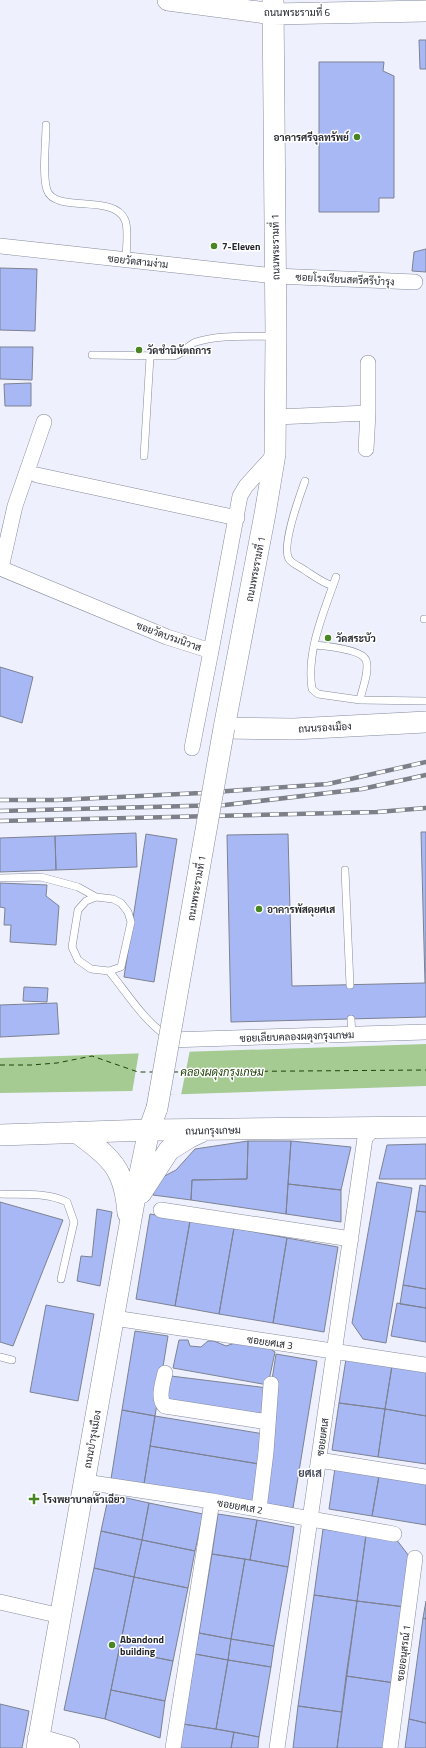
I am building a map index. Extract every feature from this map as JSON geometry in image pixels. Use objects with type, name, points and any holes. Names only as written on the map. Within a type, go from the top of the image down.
[{"type":"main road","name":"ถนนพระรามที่ 6","points":[[168,0],[273,7],[426,11]]},
{"type":"main road","name":"ถนนพระรามที่ 1","points":[[149,1130],[157,1108],[224,728],[272,477],[276,417],[273,7]]},
{"type":"main road","name":"ถนนรองเมือง","points":[[224,728],[294,729],[426,722]]},
{"type":"main road","name":"ถนนกรุงเกษม","points":[[0,1135],[149,1130],[426,1127]]},
{"type":"main road","name":"ถนนบำรุงเมือง","points":[[38,1744],[134,1202],[149,1130]]},
{"type":"main road","points":[[134,1202],[152,1178],[162,1159],[169,1150],[190,1137],[207,1130]]},
{"type":"main road","points":[[76,1132],[93,1144],[106,1156],[120,1175],[126,1198],[130,1228]]},
{"type":"main road","points":[[38,1744],[69,1748]]},
{"type":"street","name":"ซอยวัดสามง่าม","points":[[0,246],[275,276]]},
{"type":"street","name":"ซอยโรงเรียนสตรีศรีบำรุง","points":[[275,276],[415,282]]},
{"type":"street","points":[[366,449],[368,363]]},
{"type":"street","points":[[276,417],[368,413]]},
{"type":"street","name":"ซอยวัดบรมนิวาส","points":[[44,422],[15,506],[0,568],[167,637],[211,652],[240,496],[246,486],[274,454]]},
{"type":"street","points":[[37,475],[237,518]]},
{"type":"street","points":[[192,748],[211,652]]},
{"type":"street","name":"ซอยเลียบคลองผดุงกรุงเกษม","points":[[169,1039],[426,1032]]},
{"type":"street","name":"ซอยยศเส","points":[[277,1748],[366,1138],[374,1128]]},
{"type":"street","points":[[162,1210],[351,1239]]},
{"type":"street","name":"ซอยยศเส 3","points":[[114,1318],[426,1365]]},
{"type":"street","points":[[165,1373],[161,1399],[162,1404],[165,1406],[268,1422]]},
{"type":"street","points":[[259,1510],[271,1384]]},
{"type":"street","points":[[319,1460],[426,1477]]},
{"type":"street","name":"ซอยยศเส 2","points":[[85,1482],[212,1501],[394,1534]]},
{"type":"street","points":[[173,1748],[212,1501]]},
{"type":"street","name":"ซอยอนุสรณ์ 1","points":[[390,1748],[415,1558]]},
{"type":"street","points":[[0,1602],[61,1616]]},
{"type":"lane","points":[[46,126],[45,182],[50,195],[53,198],[114,208],[126,221],[126,260]]},
{"type":"lane","points":[[92,355],[150,357],[177,356],[190,344],[212,339],[276,336]]},
{"type":"lane","points":[[144,456],[150,357]]},
{"type":"lane","points":[[305,481],[295,511],[286,547],[286,555],[290,561],[333,586]]},
{"type":"lane","points":[[336,577],[314,645],[310,677],[312,689],[318,694],[360,700],[426,701]]},
{"type":"lane","points":[[314,645],[336,648],[360,654],[366,660],[367,668],[360,700]]},
{"type":"lane","points":[[345,870],[350,985]]},
{"type":"lane","points":[[0,878],[41,877],[78,887],[96,896],[113,899],[120,903],[128,912],[131,922],[121,967],[109,971],[92,969],[78,960],[72,947],[78,910],[86,901],[96,896]]},
{"type":"lane","points":[[109,971],[148,1020],[169,1039]]},
{"type":"lane","points":[[351,1019],[352,1035]]},
{"type":"lane","points":[[0,1194],[28,1194],[58,1198],[67,1202],[74,1222],[60,1280]]},
{"type":"lane","points":[[0,1357],[12,1360]]},
{"type":"water","name":"คลองผดุงกรุงเกษม","points":[[426,1044],[426,1086],[159,1095],[132,1091],[0,1093],[0,1058]]},
{"type":"pier","points":[[190,1050],[181,1095],[132,1093],[139,1052]]},
{"type":"building","points":[[419,40],[426,40],[426,69],[420,69]]},
{"type":"building","name":"อาคารศรีจุลทรัพย์","points":[[319,62],[384,62],[383,71],[394,76],[394,198],[379,198],[379,212],[319,212]]},
{"type":"building","points":[[426,249],[426,272],[412,271],[414,252]]},
{"type":"building","points":[[0,268],[37,269],[35,331],[0,330]]},
{"type":"building","points":[[0,347],[33,347],[32,380],[0,379]]},
{"type":"building","points":[[31,383],[31,406],[5,406],[4,384]]},
{"type":"building","points":[[0,667],[33,677],[22,723],[0,716]]},
{"type":"building","name":"อาคารพัสดุยศเส","points":[[421,832],[426,832],[426,1017],[231,1022],[227,835],[288,834],[292,986],[425,983]]},
{"type":"building","points":[[136,833],[137,867],[56,870],[55,836]]},
{"type":"building","points":[[146,834],[177,839],[154,982],[124,977]]},
{"type":"building","points":[[55,836],[56,870],[0,872],[0,838]]},
{"type":"building","points":[[0,883],[47,885],[46,896],[59,906],[56,945],[10,942],[11,925],[4,925],[5,908],[0,907]]},
{"type":"building","points":[[24,987],[48,988],[47,1002],[23,1001]]},
{"type":"building","points":[[57,1003],[59,1034],[0,1037],[0,1005]]},
{"type":"building","points":[[248,1141],[291,1141],[286,1214],[191,1200],[192,1180],[247,1179]]},
{"type":"building","points":[[248,1141],[247,1179],[192,1180],[191,1200],[153,1195],[155,1181],[176,1170],[195,1149]]},
{"type":"building","points":[[291,1141],[351,1147],[341,1190],[288,1184]]},
{"type":"building","points":[[426,1144],[426,1179],[379,1179],[387,1145]]},
{"type":"building","points":[[377,1182],[412,1188],[386,1343],[363,1339],[352,1323]]},
{"type":"building","points":[[288,1184],[341,1190],[341,1222],[286,1214]]},
{"type":"building","points":[[420,1185],[426,1186],[426,1212],[416,1211]]},
{"type":"building","points":[[0,1202],[63,1220],[13,1346],[0,1342]]},
{"type":"building","points":[[97,1209],[112,1212],[100,1286],[77,1281],[81,1256],[92,1257]]},
{"type":"building","points":[[416,1211],[426,1212],[426,1289],[403,1285]]},
{"type":"building","points":[[150,1214],[190,1221],[175,1306],[136,1299]]},
{"type":"building","points":[[190,1221],[234,1228],[219,1314],[175,1306]]},
{"type":"building","points":[[234,1228],[287,1238],[273,1323],[219,1314]]},
{"type":"building","points":[[287,1238],[338,1247],[324,1332],[273,1323]]},
{"type":"building","points":[[403,1285],[426,1289],[426,1308],[400,1304]]},
{"type":"building","points":[[397,1303],[426,1308],[426,1342],[391,1336]]},
{"type":"building","points":[[46,1305],[94,1314],[78,1401],[30,1392]]},
{"type":"building","points":[[135,1331],[168,1336],[155,1416],[122,1410]]},
{"type":"building","points":[[179,1340],[188,1340],[190,1346],[201,1347],[208,1341],[214,1341],[226,1346],[238,1342],[269,1348],[275,1352],[268,1385],[173,1368]]},
{"type":"building","points":[[276,1354],[317,1361],[293,1508],[253,1502]]},
{"type":"building","points":[[346,1359],[392,1366],[385,1409],[339,1403]]},
{"type":"building","points":[[392,1366],[426,1371],[426,1416],[385,1409]]},
{"type":"building","points":[[171,1376],[268,1388],[265,1421],[166,1403]]},
{"type":"building","points":[[339,1403],[385,1409],[378,1457],[332,1450]]},
{"type":"building","points":[[385,1409],[426,1416],[426,1464],[378,1457]]},
{"type":"building","points":[[122,1410],[155,1416],[144,1484],[111,1479]]},
{"type":"building","points":[[155,1416],[264,1434],[259,1464],[150,1446]]},
{"type":"building","points":[[150,1446],[259,1464],[253,1502],[144,1484]]},
{"type":"building","points":[[335,1468],[379,1476],[372,1516],[329,1509]]},
{"type":"building","points":[[379,1476],[426,1484],[426,1525],[372,1516]]},
{"type":"building","points":[[109,1494],[149,1503],[142,1540],[101,1531]]},
{"type":"building","points":[[149,1503],[203,1514],[195,1551],[142,1540]]},
{"type":"building","points":[[218,1514],[257,1520],[250,1560],[212,1554]]},
{"type":"building","points":[[257,1520],[294,1527],[288,1567],[250,1560]]},
{"type":"building","points":[[323,1529],[366,1535],[357,1601],[314,1595]]},
{"type":"building","points":[[101,1531],[142,1540],[134,1577],[94,1568]]},
{"type":"building","points":[[366,1535],[396,1539],[409,1556],[405,1607],[357,1601]]},
{"type":"building","points":[[142,1540],[195,1551],[188,1588],[134,1577]]},
{"type":"building","points":[[212,1554],[245,1559],[231,1639],[199,1633]]},
{"type":"building","points":[[245,1559],[288,1567],[274,1646],[231,1639]]},
{"type":"building","points":[[94,1568],[134,1577],[105,1719],[64,1710]]},
{"type":"building","points":[[134,1577],[188,1588],[173,1661],[119,1650]]},
{"type":"building","points":[[314,1595],[357,1601],[342,1712],[298,1706]]},
{"type":"building","points":[[357,1601],[405,1607],[395,1683],[346,1676]]},
{"type":"building","points":[[426,1601],[426,1619],[423,1618]]},
{"type":"building","points":[[423,1618],[426,1619],[426,1723],[409,1719]]},
{"type":"building","points":[[199,1633],[231,1639],[228,1660],[195,1654]]},
{"type":"building","points":[[231,1639],[274,1646],[271,1667],[228,1660]]},
{"type":"building","points":[[119,1650],[173,1661],[165,1701],[111,1690]]},
{"type":"building","points":[[195,1654],[228,1660],[216,1729],[183,1724]]},
{"type":"building","points":[[228,1660],[271,1667],[259,1737],[216,1729]]},
{"type":"building","points":[[346,1676],[395,1683],[386,1748],[337,1748]]},
{"type":"building","points":[[111,1690],[165,1701],[160,1738],[105,1719]]},
{"type":"building","points":[[0,1704],[29,1711],[22,1748],[0,1748]]},
{"type":"building","points":[[298,1706],[342,1712],[337,1748],[293,1748]]},
{"type":"building","points":[[409,1719],[426,1723],[426,1748],[405,1748]]},
{"type":"building","points":[[183,1724],[234,1732],[231,1748],[179,1748]]},
{"type":"building","points":[[234,1732],[259,1737],[258,1748],[231,1748]]},
{"type":"ferry route","points":[[0,1065],[57,1063],[92,1056],[138,1072],[154,1072]]},
{"type":"ferry route","points":[[173,1072],[426,1070]]},
{"type":"railway","points":[[0,800],[57,800],[201,793],[328,784],[426,762]]},
{"type":"railway","points":[[0,811],[225,805],[362,789],[426,775]]},
{"type":"railway","points":[[0,821],[377,812],[426,808]]},
{"type":"place","name":"อาคารศรีจุลทรัพย์","points":[[357,137]]},
{"type":"place","name":"7-Eleven","points":[[214,246]]},
{"type":"place","name":"วัดชำนิหัตถการ","points":[[139,350]]},
{"type":"place","name":"วัดสระบัว","points":[[328,638]]},
{"type":"place","name":"อาคารพัสดุยศเส","points":[[259,909]]},
{"type":"place","name":"โรงพยาบาลหัวเฉียว","points":[[34,1499]]},
{"type":"place","name":"Abandond building","points":[[112,1645]]},
{"type":"district","name":"ยศเส","points":[[310,1473]]}]
